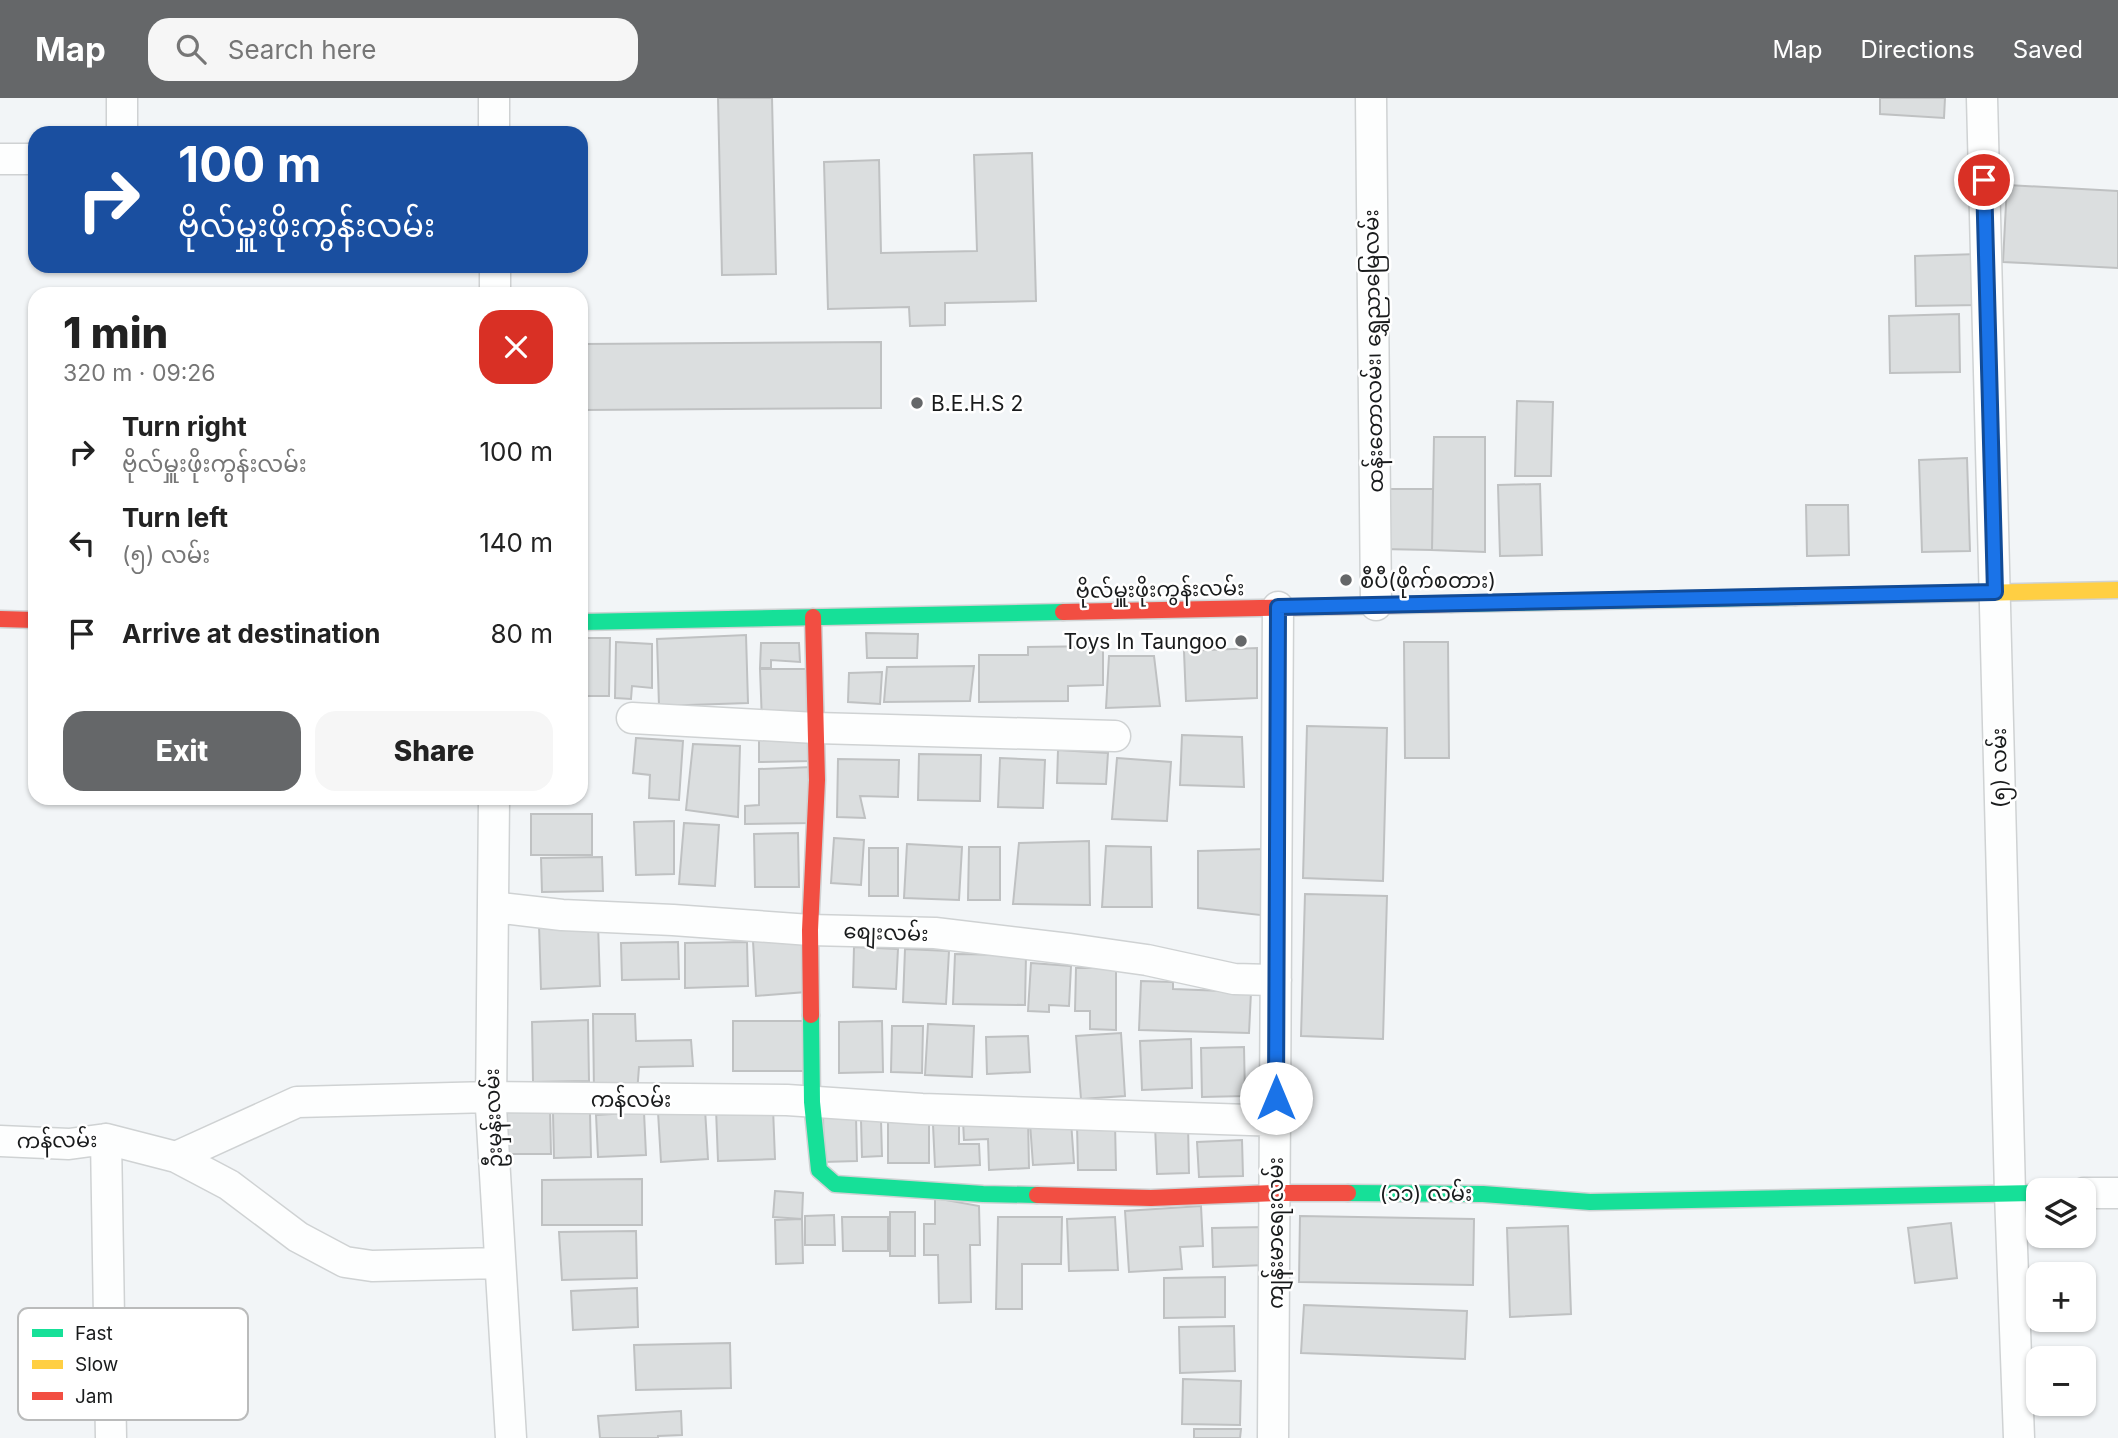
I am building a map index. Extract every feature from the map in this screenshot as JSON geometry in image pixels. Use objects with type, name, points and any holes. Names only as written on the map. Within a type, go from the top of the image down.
[{"type":"street","points":[[122,98],[122,126]]},
{"type":"street","points":[[494,98],[494,126]]},
{"type":"street","name":"ထန်းတောလမ်း၊ ရွှေညာမြေလမ်း","points":[[1371,98],[1376,605]]},
{"type":"street","name":"(၅) လမ်း","points":[[1982,98],[1995,592],[2024,1193],[2019,1438]]},
{"type":"street","points":[[0,159],[28,159]]},
{"type":"street","name":"ဗိုလ်မှူးဖိုးကွန်းလမ်း","points":[[588,622],[2118,590]]},
{"type":"street","name":"ကျန်းမာရေးလမ်း","points":[[1273,1438],[1278,607]]},
{"type":"street","points":[[812,1102],[810,930],[817,780],[813,617]]},
{"type":"street","points":[[0,619],[28,620]]},
{"type":"street","points":[[632,718],[816,728],[1115,736]]},
{"type":"street","name":"ဦးမှန်းလမ်း","points":[[494,805],[491,1097],[511,1438]]},
{"type":"street","name":"စျေးလမ်း","points":[[493,907],[562,915],[810,930],[934,933],[1069,948],[1147,960],[1234,979],[1276,980]]},
{"type":"street","name":"ကန်လမ်း","points":[[0,1141],[69,1144],[106,1139],[176,1157],[297,1102],[491,1097],[812,1102],[922,1109],[1276,1121]]},
{"type":"street","name":"(၁၁) လမ်း","points":[[812,1102],[819,1170],[835,1184],[983,1194],[1151,1198],[1275,1193],[1483,1194],[1590,1202],[2024,1193]]},
{"type":"street","points":[[106,1139],[109,1308]]},
{"type":"street","points":[[176,1157],[229,1185],[298,1237],[345,1262],[372,1266],[500,1263]]},
{"type":"street","points":[[2096,1193],[2118,1193]]},
{"type":"street","points":[[111,1420],[111,1438]]},
{"type":"building","points":[[718,98],[772,98],[776,274],[722,275]]},
{"type":"building","points":[[1880,98],[1945,98],[1944,118],[1880,114]]},
{"type":"building","points":[[1032,153],[1036,301],[945,303],[945,325],[910,326],[909,307],[828,309],[824,162],[879,160],[881,253],[977,251],[974,155]]},
{"type":"building","points":[[2007,185],[2118,191],[2118,268],[2003,262]]},
{"type":"building","points":[[1978,254],[1979,305],[1916,306],[1915,256]]},
{"type":"building","points":[[1959,314],[1960,372],[1890,373],[1889,316]]},
{"type":"building","points":[[881,342],[881,408],[588,410],[588,344]]},
{"type":"building","points":[[1517,401],[1553,402],[1551,476],[1515,476]]},
{"type":"building","points":[[1434,437],[1485,437],[1485,552],[1432,550]]},
{"type":"building","points":[[1967,458],[1970,551],[1922,552],[1919,460]]},
{"type":"building","points":[[1540,484],[1542,555],[1500,556],[1498,485]]},
{"type":"building","points":[[1381,489],[1433,489],[1432,550],[1381,549]]},
{"type":"building","points":[[1806,505],[1848,505],[1849,555],[1807,556]]},
{"type":"building","points":[[866,633],[918,634],[917,658],[867,658]]},
{"type":"building","points":[[746,635],[748,703],[659,706],[657,639]]},
{"type":"building","points":[[588,638],[610,638],[609,696],[588,696]]},
{"type":"building","points":[[616,642],[652,644],[652,688],[632,686],[631,699],[615,698]]},
{"type":"building","points":[[1404,642],[1448,642],[1449,758],[1405,758]]},
{"type":"building","points":[[761,643],[799,643],[800,662],[771,660],[771,668],[760,668]]},
{"type":"building","points":[[1103,646],[1103,685],[1068,686],[1068,701],[979,702],[979,655],[1028,655],[1028,647]]},
{"type":"building","points":[[1257,648],[1257,698],[1186,701],[1184,651]]},
{"type":"building","points":[[1109,656],[1154,656],[1160,706],[1106,708]]},
{"type":"building","points":[[974,666],[970,701],[884,702],[887,667]]},
{"type":"building","points":[[760,669],[810,669],[814,722],[762,722]]},
{"type":"building","points":[[882,672],[880,704],[848,702],[849,673]]},
{"type":"building","points":[[1307,726],[1387,728],[1383,881],[1303,878]]},
{"type":"building","points":[[811,731],[811,761],[759,762],[759,732]]},
{"type":"building","points":[[1182,735],[1242,737],[1244,787],[1180,785]]},
{"type":"building","points":[[636,738],[683,741],[679,800],[649,798],[650,775],[633,773]]},
{"type":"building","points":[[693,744],[740,746],[738,817],[686,810]]},
{"type":"building","points":[[1058,750],[1108,753],[1106,784],[1057,783]]},
{"type":"building","points":[[919,754],[981,755],[980,801],[918,800]]},
{"type":"building","points":[[1000,758],[1045,760],[1043,808],[998,807]]},
{"type":"building","points":[[1117,758],[1171,762],[1167,821],[1112,819]]},
{"type":"building","points":[[838,759],[899,760],[898,797],[860,796],[865,818],[837,817]]},
{"type":"building","points":[[812,767],[813,823],[745,824],[745,806],[759,805],[759,769]]},
{"type":"building","points":[[531,814],[592,814],[592,855],[531,855]]},
{"type":"building","points":[[674,821],[674,874],[636,875],[634,822]]},
{"type":"building","points":[[684,823],[719,825],[715,886],[679,884]]},
{"type":"building","points":[[798,833],[799,887],[755,887],[754,834]]},
{"type":"building","points":[[834,838],[864,840],[861,885],[831,883]]},
{"type":"building","points":[[1089,841],[1090,905],[1013,904],[1019,843]]},
{"type":"building","points":[[907,844],[962,847],[959,900],[904,898]]},
{"type":"building","points":[[1106,846],[1151,847],[1152,907],[1102,907]]},
{"type":"building","points":[[969,847],[1000,847],[1000,900],[968,900]]},
{"type":"building","points":[[869,848],[898,848],[898,896],[869,896]]},
{"type":"building","points":[[1266,849],[1269,916],[1198,908],[1198,851]]},
{"type":"building","points":[[602,857],[603,891],[542,892],[541,858]]},
{"type":"building","points":[[1305,894],[1387,896],[1383,1039],[1301,1036]]},
{"type":"building","points":[[598,923],[600,986],[541,989],[539,925]]},
{"type":"building","points":[[803,937],[806,992],[756,996],[753,941]]},
{"type":"building","points":[[678,942],[679,979],[622,980],[621,943]]},
{"type":"building","points":[[747,942],[748,986],[685,988],[685,943]]},
{"type":"building","points":[[854,947],[898,949],[896,989],[853,987]]},
{"type":"building","points":[[905,949],[949,951],[946,1004],[903,1002]]},
{"type":"building","points":[[955,954],[1026,955],[1025,1005],[953,1004]]},
{"type":"building","points":[[1031,963],[1071,966],[1069,1006],[1049,1005],[1049,1012],[1028,1011]]},
{"type":"building","points":[[1076,968],[1116,968],[1116,1030],[1090,1029],[1090,1011],[1075,1011]]},
{"type":"building","points":[[1141,981],[1173,982],[1173,989],[1251,992],[1249,1033],[1139,1030]]},
{"type":"building","points":[[593,1014],[635,1014],[636,1041],[691,1040],[693,1066],[639,1067],[637,1093],[594,1093]]},
{"type":"building","points":[[588,1020],[589,1081],[533,1082],[532,1022]]},
{"type":"building","points":[[733,1021],[805,1021],[805,1071],[733,1071]]},
{"type":"building","points":[[882,1021],[883,1072],[839,1073],[839,1022]]},
{"type":"building","points":[[928,1024],[974,1026],[972,1077],[925,1075]]},
{"type":"building","points":[[892,1026],[923,1026],[922,1073],[891,1072]]},
{"type":"building","points":[[1121,1033],[1125,1096],[1081,1099],[1076,1036]]},
{"type":"building","points":[[1028,1036],[1030,1072],[987,1074],[986,1037]]},
{"type":"building","points":[[1191,1039],[1192,1088],[1142,1090],[1140,1041]]},
{"type":"building","points":[[1244,1047],[1245,1096],[1202,1097],[1201,1048]]},
{"type":"building","points":[[550,1107],[551,1154],[507,1154],[507,1108]]},
{"type":"building","points":[[773,1108],[775,1159],[718,1161],[716,1109]]},
{"type":"building","points":[[705,1109],[708,1159],[661,1162],[658,1112]]},
{"type":"building","points":[[644,1112],[646,1155],[598,1157],[596,1115]]},
{"type":"building","points":[[553,1113],[590,1113],[591,1157],[554,1158]]},
{"type":"building","points":[[823,1116],[856,1116],[857,1161],[824,1162]]},
{"type":"building","points":[[888,1117],[929,1117],[929,1163],[888,1163]]},
{"type":"building","points":[[1028,1118],[1029,1168],[989,1170],[988,1139],[964,1140],[963,1121]]},
{"type":"building","points":[[861,1120],[881,1120],[882,1156],[862,1157]]},
{"type":"building","points":[[1071,1121],[1074,1163],[1033,1165],[1030,1123]]},
{"type":"building","points":[[1115,1123],[1116,1170],[1078,1170],[1077,1124]]},
{"type":"building","points":[[959,1124],[959,1144],[979,1144],[980,1165],[935,1167],[933,1125]]},
{"type":"building","points":[[1188,1124],[1189,1173],[1157,1174],[1155,1125]]},
{"type":"building","points":[[1242,1140],[1243,1176],[1199,1177],[1197,1142]]},
{"type":"building","points":[[642,1179],[642,1225],[542,1225],[542,1180]]},
{"type":"building","points":[[775,1191],[803,1193],[802,1219],[773,1217]]},
{"type":"building","points":[[935,1198],[979,1206],[980,1245],[970,1245],[971,1302],[939,1303],[938,1255],[924,1255],[924,1224],[935,1224]]},
{"type":"building","points":[[1201,1206],[1203,1246],[1180,1247],[1182,1269],[1129,1272],[1125,1211]]},
{"type":"building","points":[[890,1212],[915,1212],[915,1256],[890,1256]]},
{"type":"building","points":[[834,1215],[835,1245],[805,1245],[805,1216]]},
{"type":"building","points":[[1300,1216],[1474,1219],[1473,1285],[1299,1282]]},
{"type":"building","points":[[842,1217],[888,1217],[888,1251],[843,1251]]},
{"type":"building","points":[[998,1217],[1062,1217],[1061,1264],[1022,1264],[1022,1309],[996,1309]]},
{"type":"building","points":[[1115,1217],[1118,1270],[1069,1271],[1067,1219]]},
{"type":"building","points":[[802,1219],[803,1263],[776,1264],[775,1220]]},
{"type":"building","points":[[1951,1223],[1957,1278],[1915,1283],[1908,1228]]},
{"type":"building","points":[[1568,1226],[1571,1314],[1510,1317],[1507,1228]]},
{"type":"building","points":[[1265,1227],[1266,1265],[1213,1267],[1212,1228]]},
{"type":"building","points":[[636,1231],[637,1278],[562,1280],[559,1232]]},
{"type":"building","points":[[1225,1277],[1225,1317],[1164,1318],[1164,1278]]},
{"type":"building","points":[[637,1288],[638,1327],[573,1330],[571,1291]]},
{"type":"building","points":[[1304,1305],[1467,1311],[1465,1359],[1301,1353]]},
{"type":"building","points":[[1234,1326],[1235,1371],[1180,1373],[1179,1327]]},
{"type":"building","points":[[730,1343],[731,1388],[636,1390],[634,1345]]},
{"type":"building","points":[[1183,1379],[1241,1381],[1240,1425],[1182,1424]]},
{"type":"building","points":[[681,1411],[682,1435],[658,1438],[600,1438],[598,1416]]},
{"type":"building","points":[[1194,1429],[1241,1429],[1240,1438],[1194,1438]]},
{"type":"traffic: fast","points":[[1451,604],[1795,597]]},
{"type":"traffic: fast","points":[[588,622],[1063,612]]},
{"type":"traffic: fast","points":[[811,1015],[812,1102],[819,1170],[835,1184],[1037,1195]]},
{"type":"traffic: fast","points":[[1348,1193],[1483,1194],[1590,1202],[2026,1193]]},
{"type":"traffic: slow","points":[[1795,597],[2118,590]]},
{"type":"traffic: jam","points":[[1063,612],[1451,604]]},
{"type":"traffic: jam","points":[[811,1015],[810,930],[817,780],[813,617]]},
{"type":"traffic: jam","points":[[0,619],[28,620]]},
{"type":"traffic: jam","points":[[1037,1195],[1151,1198],[1348,1193]]},
{"type":"place","name":"B.E.H.S 2","points":[[917,403]]},
{"type":"place","name":"စီပီ(ဖိုက်စတား)","points":[[1346,580]]},
{"type":"place","name":"Toys In Taungoo","points":[[1241,641]]},
{"type":"route","points":[[1276,1098],[1278,607],[1995,592],[1984,180]]}]
